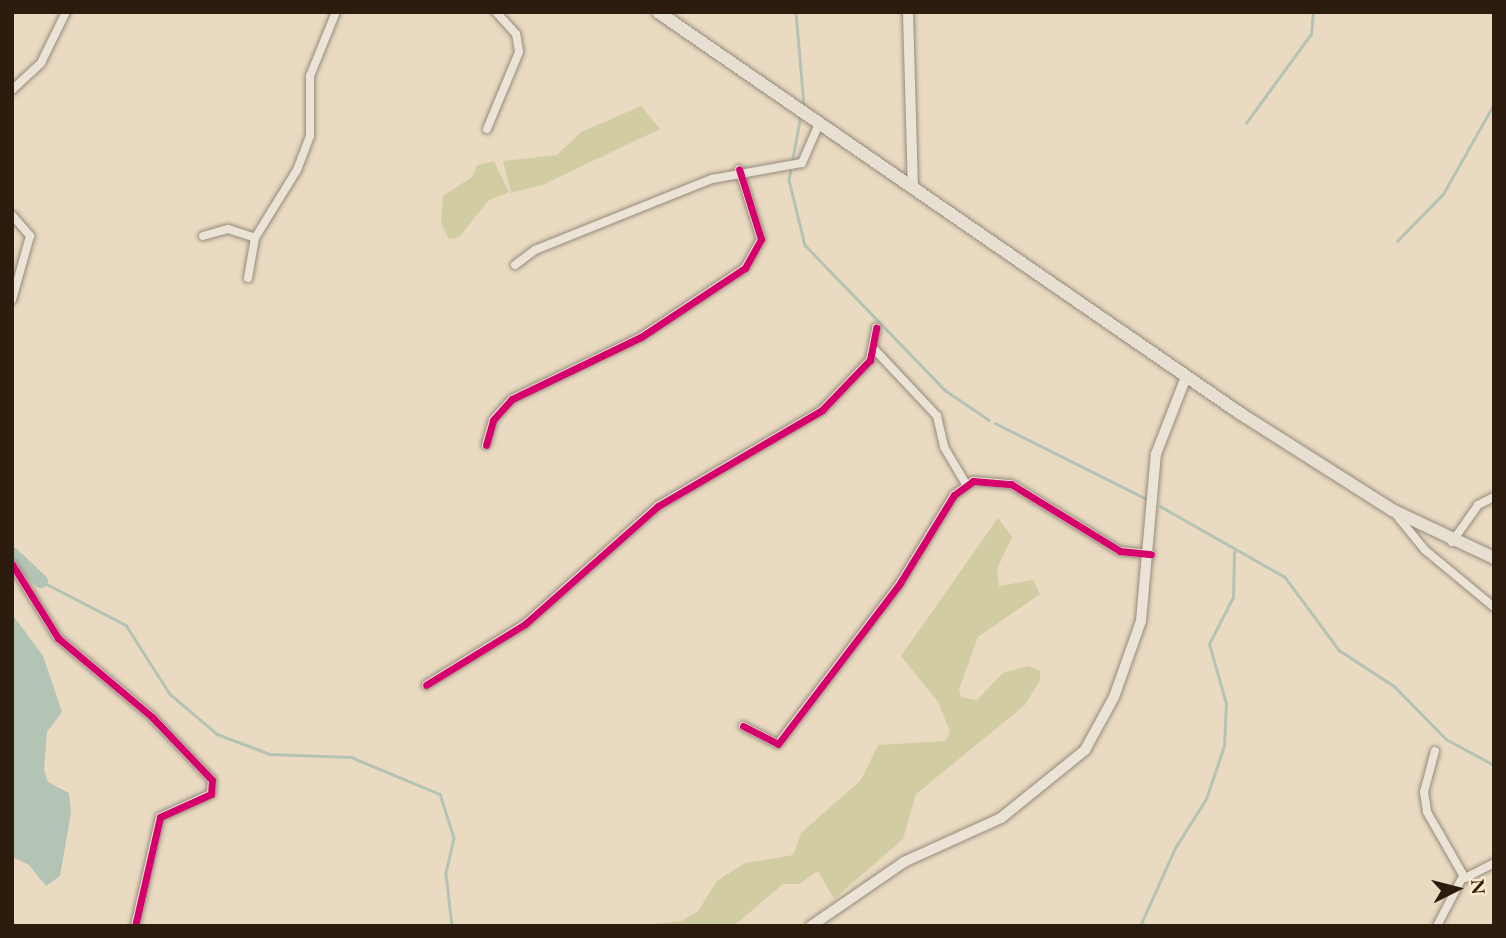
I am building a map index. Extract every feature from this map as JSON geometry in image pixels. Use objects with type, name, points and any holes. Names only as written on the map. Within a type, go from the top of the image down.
[{"type":"main road","points":[[658,12],[1186,377],[1392,510],[1452,542],[1494,558]]},
{"type":"main road","points":[[811,926],[904,862],[1001,818],[1081,754],[1129,661],[1147,600],[1156,454],[1186,377]]},
{"type":"street","points":[[12,90],[41,63],[66,12]]},
{"type":"street","points":[[248,278],[255,237],[298,170],[310,136],[310,76],[336,12]]},
{"type":"street","points":[[487,129],[519,52],[516,34],[496,12]]},
{"type":"street","points":[[908,12],[914,188]]},
{"type":"street","points":[[515,265],[535,250],[739,169],[783,169],[796,165],[805,160],[816,121]]},
{"type":"street","points":[[486,445],[493,420],[512,399],[641,337],[745,268],[761,239],[739,169]]},
{"type":"street","points":[[12,215],[30,236],[12,300]]},
{"type":"street","points":[[203,236],[228,229],[255,237]]},
{"type":"street","points":[[426,685],[525,624],[658,506],[809,420],[843,391],[875,350],[876,328]]},
{"type":"street","points":[[875,350],[937,416],[944,447],[966,484]]},
{"type":"street","points":[[966,484],[1011,484],[1120,551],[1151,554]]},
{"type":"street","points":[[743,726],[778,744],[966,484]]},
{"type":"street","points":[[1452,542],[1478,505],[1494,497]]},
{"type":"street","points":[[1392,510],[1416,541],[1494,607]]},
{"type":"street","points":[[12,564],[58,638],[152,717],[212,779],[211,794],[160,817],[135,926]]},
{"type":"street","points":[[1435,751],[1426,808],[1464,876],[1474,878],[1494,863]]},
{"type":"street","points":[[1437,926],[1464,876]]},
{"type":"shaded area","points":[[641,106],[660,129],[542,185],[511,193],[503,161],[557,155],[581,132]]},
{"type":"shaded area","points":[[494,161],[509,192],[489,200],[459,237],[449,239],[441,223],[443,196],[472,177],[477,165]]},
{"type":"shaded area","points":[[998,518],[1012,537],[997,569],[999,586],[1033,580],[1040,594],[978,637],[959,689],[961,697],[977,700],[1003,673],[1028,666],[1040,671],[1040,680],[1025,705],[916,794],[903,839],[834,899],[818,871],[799,884],[783,884],[734,926],[637,926],[682,921],[698,911],[717,881],[745,863],[793,855],[801,833],[861,780],[878,745],[946,741],[950,731],[938,702],[901,656]]},
{"type":"shaded area","points":[[12,614],[43,656],[62,712],[47,732],[44,770],[48,782],[69,793],[71,813],[60,876],[46,886],[29,865],[12,857]]},
{"type":"waterway","points":[[796,12],[804,106]]},
{"type":"waterway","points":[[1246,123],[1311,34],[1313,12]]},
{"type":"waterway","points":[[1397,241],[1443,194],[1494,104]]},
{"type":"waterway","points":[[801,115],[789,180],[805,245],[945,390],[989,420]]},
{"type":"waterway","points":[[995,423],[1145,498]]},
{"type":"waterway","points":[[1160,506],[1285,577],[1339,650],[1394,686],[1446,739],[1494,765]]},
{"type":"waterway","points":[[1140,926],[1175,848],[1206,799],[1224,746],[1226,704],[1209,644],[1233,597],[1234,552]]},
{"type":"waterway","points":[[12,554],[41,581]]},
{"type":"waterway","points":[[41,581],[126,625],[170,694],[217,734],[270,754],[351,757],[440,794],[454,838],[446,874],[452,926]]},
{"type":"cycle path","points":[[486,445],[493,420],[512,399],[641,337],[745,268],[761,239],[739,169]]},
{"type":"cycle path","points":[[426,685],[525,624],[658,506],[822,410],[870,360],[876,328]]},
{"type":"cycle path","points":[[743,726],[778,744],[900,583],[954,495],[973,481],[1011,484],[1120,551],[1151,554]]},
{"type":"cycle path","points":[[12,564],[58,638],[152,717],[212,780],[211,794],[160,817],[135,926]]}]
